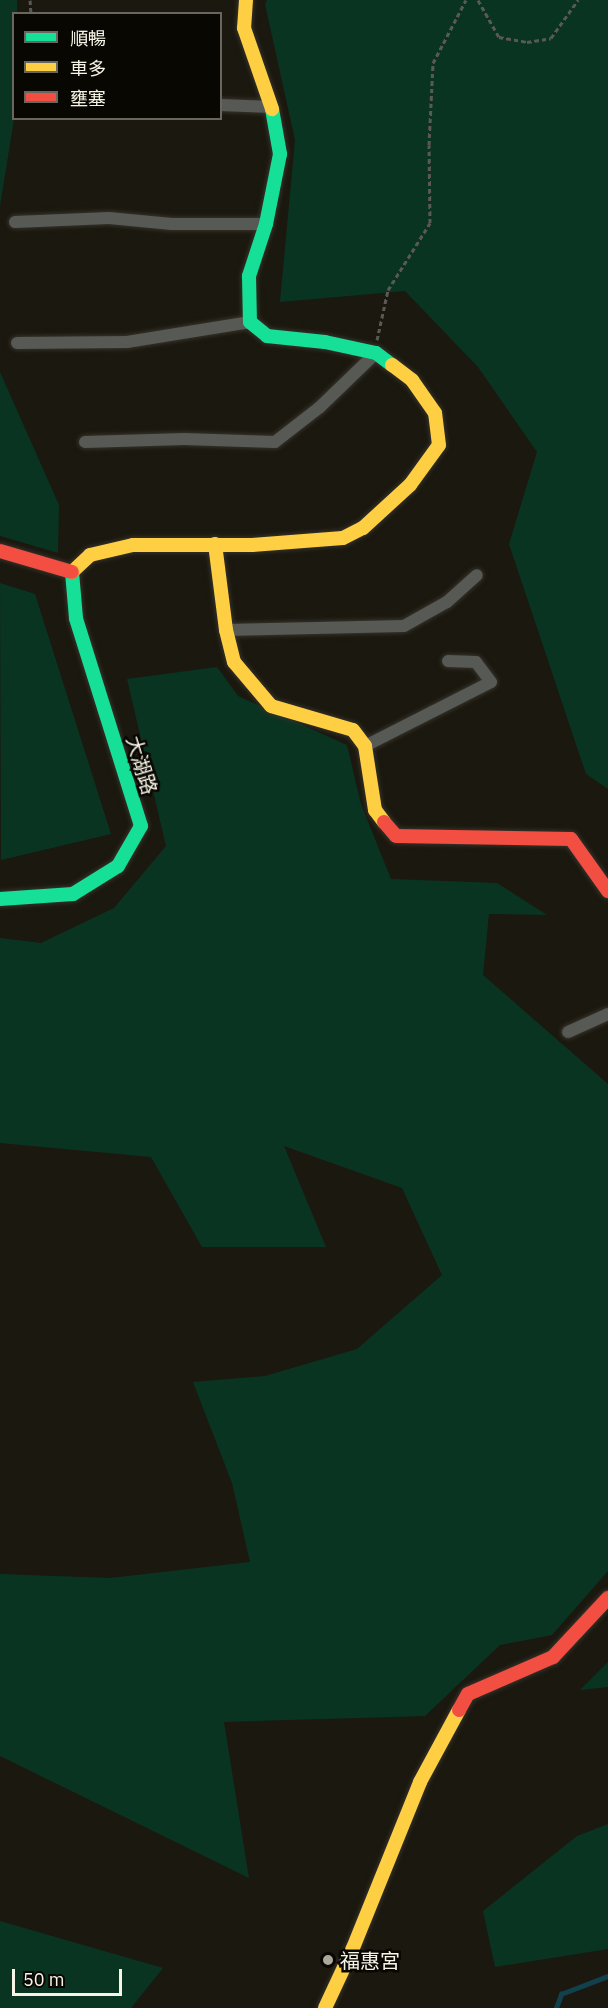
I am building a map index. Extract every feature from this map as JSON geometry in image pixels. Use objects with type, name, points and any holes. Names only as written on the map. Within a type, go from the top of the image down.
[{"type":"street","points":[[246,0],[244,28],[272,107],[280,154],[266,224],[249,276],[250,322]]},
{"type":"street","points":[[222,105],[272,107]]},
{"type":"street","points":[[15,222],[109,218],[172,224],[266,224]]},
{"type":"street","points":[[0,551],[72,572],[90,555],[134,545],[313,542],[343,538],[363,528],[410,485],[439,445],[435,413],[412,380],[376,349],[267,336],[250,322],[127,342],[17,343]]},
{"type":"street","points":[[85,442],[184,439],[275,442],[320,407],[376,349]]},
{"type":"street","points":[[215,544],[226,630],[234,662],[271,706],[353,730],[364,746],[375,810],[396,836],[571,839],[608,891]]},
{"type":"street","name":"大湖路","points":[[0,899],[73,894],[118,866],[141,826],[76,618],[72,572]]},
{"type":"street","points":[[226,630],[404,626],[447,602],[477,575]]},
{"type":"street","points":[[364,746],[491,682],[476,662],[448,661]]},
{"type":"street","points":[[568,1032],[608,1014]]},
{"type":"street","points":[[325,2008],[353,1948],[420,1782],[468,1694],[553,1657],[608,1598]]},
{"type":"path","points":[[376,349],[388,290],[430,223],[429,145],[433,63],[466,0]]},
{"type":"path","points":[[478,0],[499,37],[527,42],[551,38],[578,0]]},
{"type":"green space","points":[[0,0],[17,0],[17,12],[12,12],[12,120],[14,120],[0,206]]},
{"type":"green space","points":[[267,0],[608,0],[608,789],[586,774],[509,544],[537,452],[478,367],[405,291],[280,302],[295,140],[265,4]]},
{"type":"green space","points":[[0,372],[59,505],[58,553],[0,536]]},
{"type":"green space","points":[[0,583],[35,594],[111,834],[1,860]]},
{"type":"green space","points":[[217,667],[238,696],[347,745],[361,804],[391,879],[497,883],[547,915],[489,914],[483,975],[608,1084],[608,1571],[552,1635],[500,1645],[425,1716],[224,1722],[249,1878],[0,1756],[0,1574],[110,1578],[250,1562],[232,1483],[193,1382],[265,1376],[357,1349],[442,1275],[402,1188],[284,1146],[326,1247],[202,1247],[151,1157],[0,1143],[0,938],[41,943],[114,908],[166,846],[127,679]]},
{"type":"green space","points":[[608,1662],[608,1687],[580,1690]]},
{"type":"green space","points":[[608,1824],[608,1949],[495,1967],[483,1911],[577,1836]]},
{"type":"green space","points":[[0,1921],[163,1968],[131,2008],[0,2008]]},
{"type":"waterway","points":[[556,2008],[561,1994],[608,1976]]},
{"type":"traffic: fast","points":[[272,109],[280,154],[266,224],[249,276],[250,322],[267,336],[325,342],[376,353],[392,365]]},
{"type":"traffic: fast","points":[[0,899],[73,894],[118,866],[141,826],[76,618],[72,572]]},
{"type":"traffic: slow","points":[[246,0],[244,28],[272,109]]},
{"type":"traffic: slow","points":[[72,572],[90,555],[133,545],[252,545],[343,538],[363,528],[410,485],[439,445],[435,413],[412,380],[392,365]]},
{"type":"traffic: slow","points":[[215,544],[226,630],[234,662],[271,706],[353,730],[365,746],[375,810],[384,822]]},
{"type":"traffic: slow","points":[[325,2008],[353,1948],[420,1782],[459,1710]]},
{"type":"traffic: jam","points":[[0,551],[72,572]]},
{"type":"traffic: jam","points":[[384,822],[396,836],[571,839],[608,891]]},
{"type":"traffic: jam","points":[[459,1710],[468,1694],[553,1657],[608,1598]]},
{"type":"place","name":"福惠宮","points":[[328,1960]]}]
